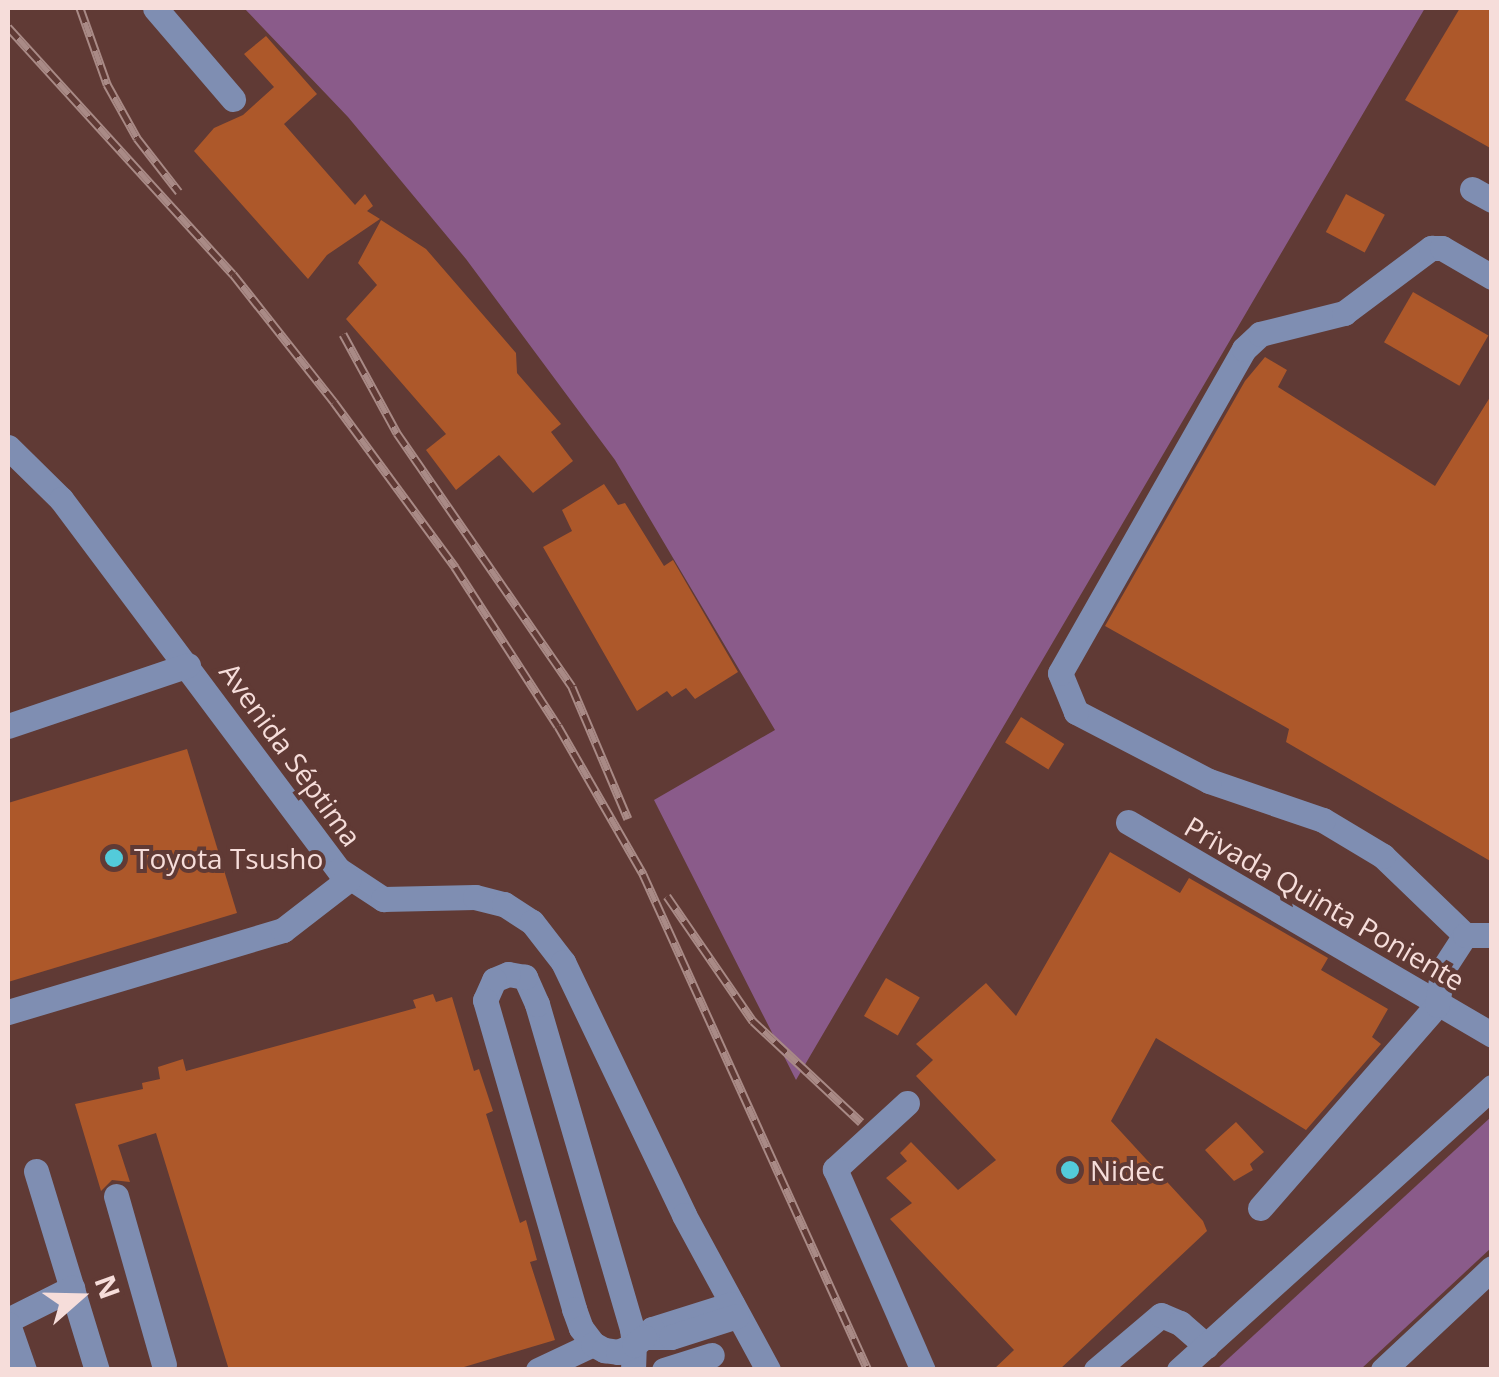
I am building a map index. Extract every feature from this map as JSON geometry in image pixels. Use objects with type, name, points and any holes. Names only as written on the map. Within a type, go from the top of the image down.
[{"type":"street","points":[[155,8],[232,98]]},
{"type":"street","points":[[1492,277],[1442,248],[1432,248],[1344,314],[1260,334],[1244,349],[1060,673],[1076,712],[1209,781],[1323,820],[1383,856],[1465,935],[1492,935]]},
{"type":"street","name":"Avenida Séptima","points":[[8,447],[61,499],[324,852],[349,880],[383,899],[475,897],[504,904],[532,922],[563,962],[734,1310],[768,1370]]},
{"type":"street","points":[[8,726],[188,665]]},
{"type":"street","name":"Privada Quinta Poniente","points":[[1128,822],[1492,1034]]},
{"type":"street","points":[[8,1012],[283,930],[349,880]]},
{"type":"street","points":[[1260,1208],[1437,1005],[1444,969],[1465,935]]},
{"type":"street","points":[[516,972],[525,978],[537,1004],[637,1351],[618,1352],[594,1344],[574,1310],[486,1000],[494,980],[516,972]]},
{"type":"street","points":[[1179,1370],[1492,1087]]},
{"type":"street","points":[[906,1102],[835,1169],[923,1370]]},
{"type":"street","points":[[36,1171],[97,1370]]},
{"type":"street","points":[[116,1196],[160,1368]]},
{"type":"street","points":[[1383,1370],[1492,1268]]},
{"type":"street","points":[[24,1370],[8,1322],[72,1288]]},
{"type":"street","points":[[637,1351],[652,1329],[734,1310]]},
{"type":"street","points":[[1096,1370],[1161,1316],[1180,1322],[1206,1346]]},
{"type":"street","points":[[538,1370],[594,1344]]},
{"type":"street","points":[[664,1370],[712,1354]]},
{"type":"shaded area","points":[[244,8],[1425,8],[796,1080],[654,800],[775,730],[615,460],[466,259],[348,117]]},
{"type":"shaded area","points":[[1491,1117],[1491,1248],[1361,1369],[1217,1369]]},
{"type":"building","points":[[1460,8],[1492,8],[1492,149],[1405,100]]},
{"type":"building","points":[[266,36],[317,94],[284,124],[355,205],[365,194],[373,206],[367,211],[380,219],[327,255],[308,279],[194,151],[214,128],[243,115],[274,87],[244,54]]},
{"type":"building","points":[[1346,194],[1385,215],[1365,253],[1326,232]]},
{"type":"building","points":[[381,220],[426,249],[516,353],[517,373],[561,424],[551,432],[573,461],[533,493],[499,455],[456,490],[426,450],[446,434],[346,319],[377,285],[358,263]]},
{"type":"building","points":[[1413,292],[1488,336],[1459,386],[1384,342]]},
{"type":"building","points":[[1265,357],[1287,370],[1278,387],[1435,486],[1492,394],[1492,862],[1286,742],[1289,729],[1105,626],[1245,381]]},
{"type":"building","points":[[604,484],[618,505],[625,503],[664,566],[673,560],[738,672],[695,699],[686,688],[672,697],[667,691],[637,711],[543,547],[572,531],[562,510]]},
{"type":"building","points":[[1021,717],[1064,744],[1048,769],[1005,742]]},
{"type":"building","name":"Toyota Tsusho","points":[[187,749],[237,913],[8,982],[8,803]]},
{"type":"building","points":[[1110,852],[1180,893],[1189,878],[1328,958],[1321,970],[1388,1009],[1372,1037],[1381,1044],[1306,1130],[1156,1038],[1111,1121],[1203,1221],[1207,1231],[1059,1370],[993,1370],[1014,1350],[890,1219],[912,1203],[886,1178],[907,1161],[900,1153],[911,1142],[958,1190],[996,1160],[916,1076],[933,1060],[916,1044],[986,983],[1016,1016]]},
{"type":"building","points":[[886,978],[920,997],[898,1036],[864,1016]]},
{"type":"building","points":[[433,994],[436,1002],[452,997],[474,1071],[479,1069],[493,1111],[486,1114],[520,1223],[526,1220],[537,1260],[530,1262],[555,1340],[454,1370],[229,1370],[156,1133],[118,1145],[130,1182],[112,1180],[101,1191],[75,1104],[143,1089],[142,1083],[160,1079],[158,1067],[183,1059],[186,1071],[416,1008],[413,1000]]},
{"type":"building","points":[[1236,1122],[1264,1152],[1250,1164],[1253,1170],[1234,1181],[1205,1150]]},
{"type":"railway","points":[[80,8],[107,84],[137,138],[179,192]]},
{"type":"railway","points":[[8,27],[233,274],[334,402],[455,567],[558,726],[643,874],[868,1370]]},
{"type":"railway","points":[[343,334],[397,433],[572,687],[628,819]]},
{"type":"railway","points":[[667,896],[753,1021],[861,1122]]},
{"type":"place","name":"Toyota Tsusho","points":[[114,858]]},
{"type":"place","name":"Nidec","points":[[1070,1170]]}]
